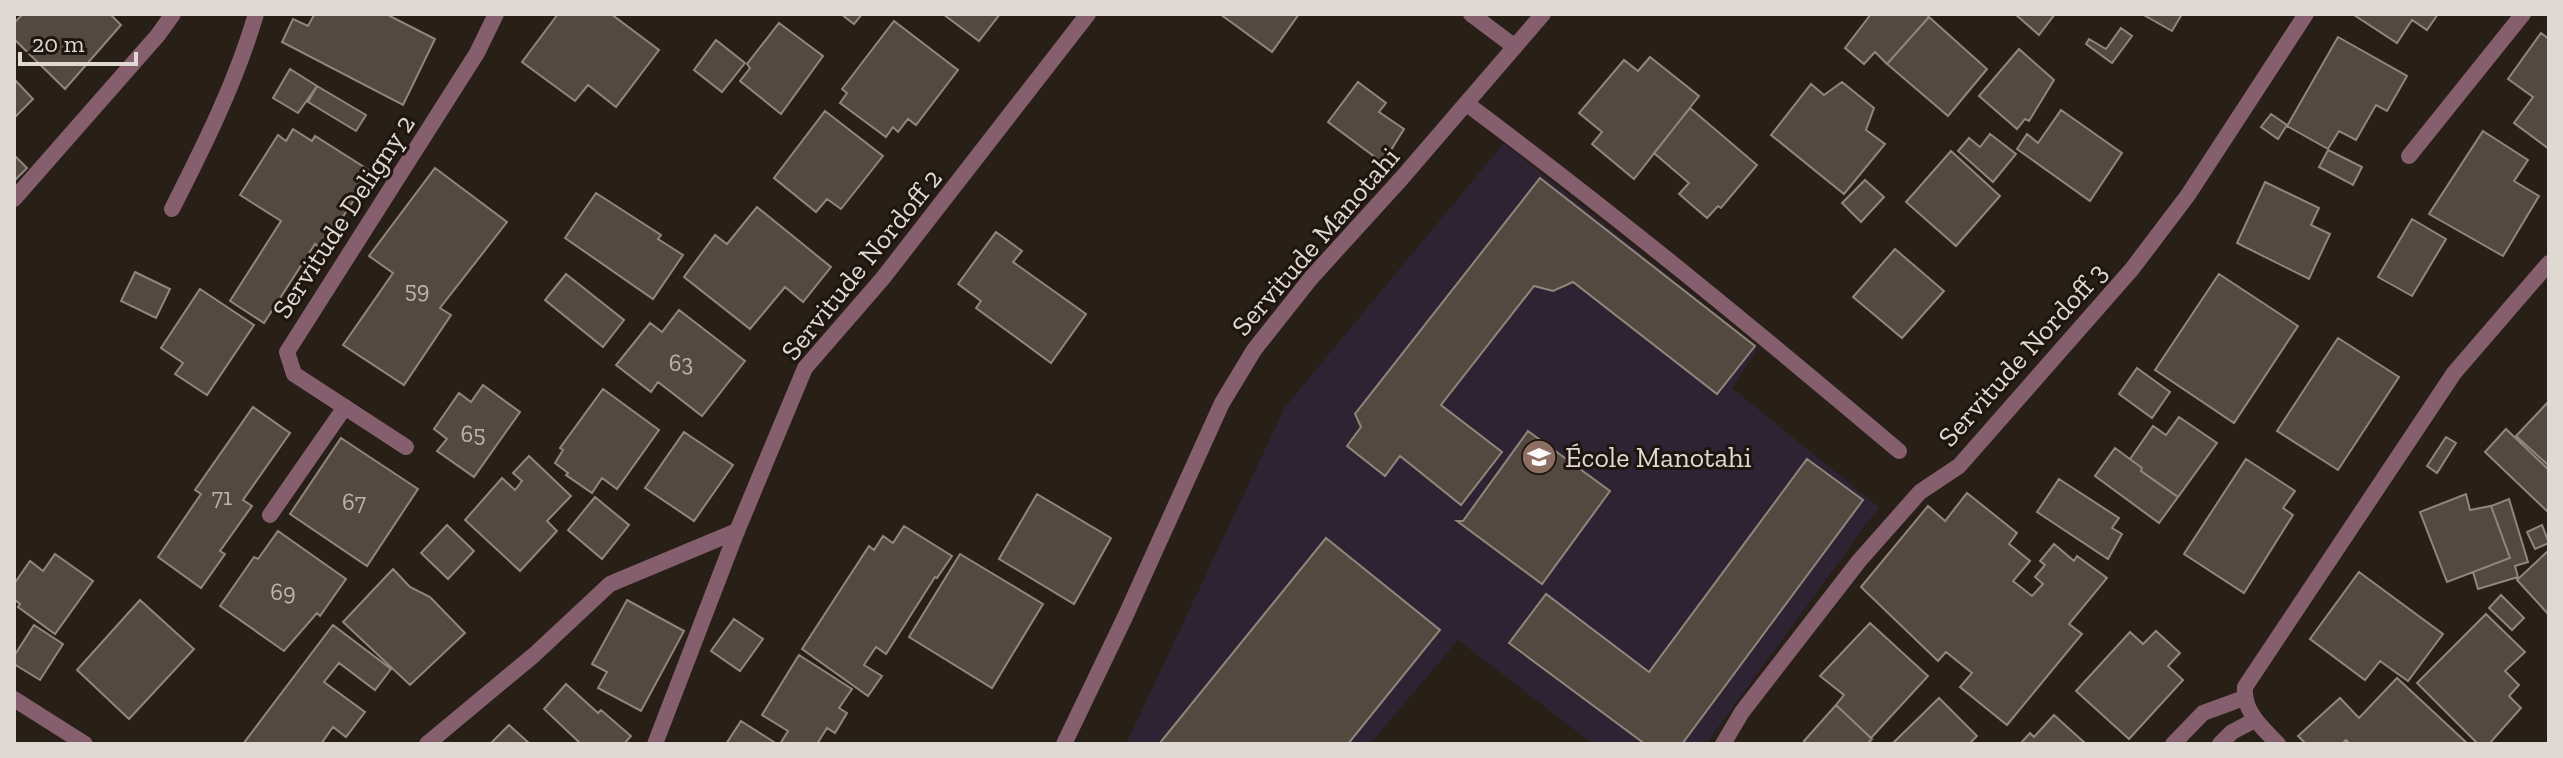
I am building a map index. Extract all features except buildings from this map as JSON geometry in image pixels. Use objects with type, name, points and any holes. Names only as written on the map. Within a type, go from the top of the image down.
[{"type":"street","points":[[14,199],[173,14]]},
{"type":"street","points":[[172,209],[211,131],[256,14]]},
{"type":"street","name":"Servitude Deligny 2","points":[[406,447],[294,374],[287,352],[477,53],[496,14]]},
{"type":"street","name":"Servitude Nordoff 2","points":[[655,744],[737,531],[805,368],[883,278],[1088,14]]},
{"type":"street","points":[[1471,14],[1515,47]]},
{"type":"street","name":"Servitude Manotahi","points":[[1067,743],[1222,403],[1254,350],[1311,278],[1543,14]]},
{"type":"street","name":"Servitude Nordoff 3","points":[[1723,744],[1742,712],[1859,561],[1920,492],[1959,466],[2132,269],[2205,170],[2306,14]]},
{"type":"street","points":[[2409,156],[2523,14]]},
{"type":"street","points":[[1467,104],[1546,163],[1762,336],[1899,451]]},
{"type":"street","points":[[2278,744],[2255,720],[2244,698],[2245,687],[2454,373],[2549,263]]},
{"type":"street","points":[[270,515],[345,407]]},
{"type":"street","points":[[427,744],[534,655],[610,584],[737,531]]},
{"type":"street","points":[[2173,744],[2203,713],[2244,698]]},
{"type":"street","points":[[14,699],[85,744]]},
{"type":"street","points":[[2220,744],[2232,732],[2255,720]]},
{"type":"shaded area","name":"École Manotahi","points":[[1504,143],[1758,348],[1732,388],[1879,507],[1706,744],[1593,744],[1458,640],[1370,744],[1126,744],[1285,407]]},
{"type":"place","name":"École Manotahi","points":[[1539,457]]}]
